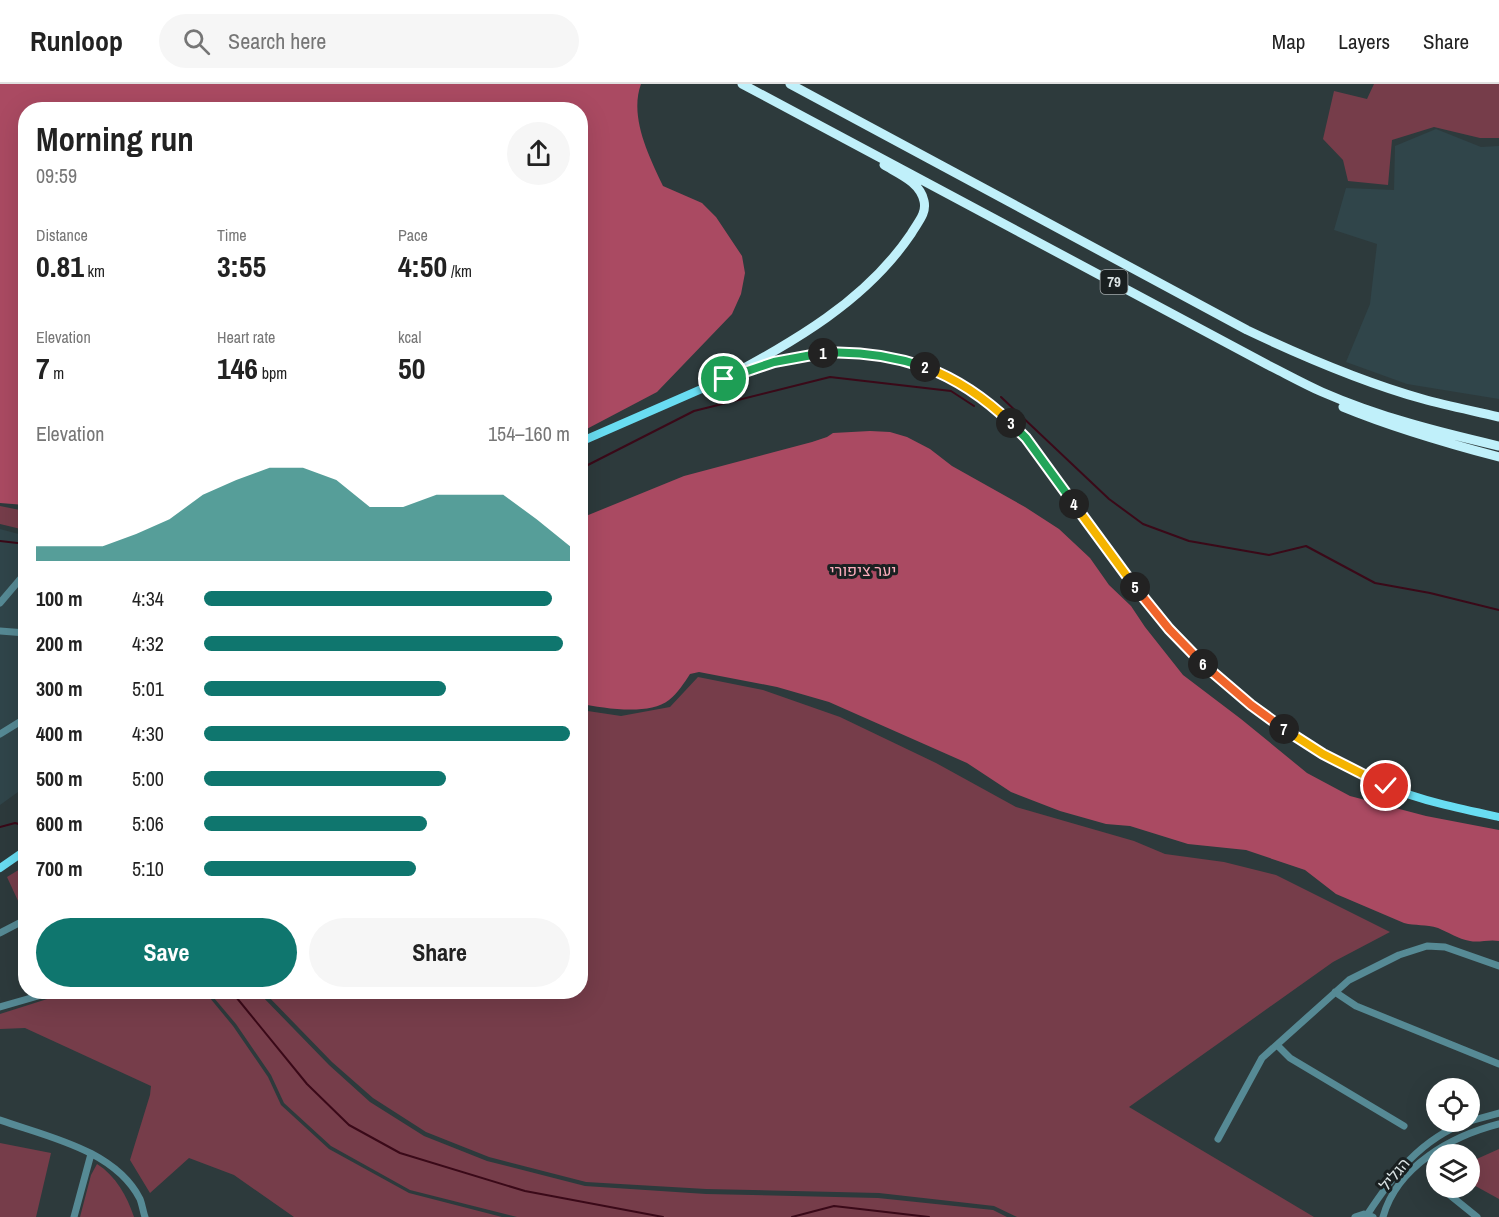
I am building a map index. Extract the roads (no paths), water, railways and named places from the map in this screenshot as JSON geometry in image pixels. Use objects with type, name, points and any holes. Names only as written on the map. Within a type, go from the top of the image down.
[{"type":"highway","name":"79","points":[[742,84],[1321,392],[1351,404],[1440,432],[1499,446]]},
{"type":"highway","name":"79","points":[[790,84],[1247,330],[1289,350],[1352,376],[1401,392],[1499,417]]},
{"type":"highway","points":[[724,379],[793,341],[848,302],[895,254],[923,215],[924,199],[914,184],[806,117]]},
{"type":"highway","points":[[1268,365],[1324,399],[1361,414],[1452,445],[1499,457]]},
{"type":"main road","points":[[588,438],[724,379],[754,368],[804,355],[857,352],[912,363],[957,382],[994,407],[1026,438],[1152,609],[1193,655],[1251,705],[1323,754],[1386,786],[1428,800],[1499,817]]},
{"type":"main road","points":[[0,868],[18,856]]},
{"type":"street","points":[[0,603],[18,582]]},
{"type":"street","points":[[0,631],[18,632]]},
{"type":"street","points":[[0,734],[18,723]]},
{"type":"street","points":[[0,933],[18,924]]},
{"type":"street","points":[[1218,1139],[1258,1062],[1335,992],[1362,973],[1399,955],[1427,946],[1445,947],[1499,966]]},
{"type":"street","points":[[1335,992],[1356,1006],[1499,1064]]},
{"type":"street","points":[[0,1008],[29,999]]},
{"type":"street","points":[[1277,1045],[1290,1058],[1404,1126]]},
{"type":"street","name":"הגליל","points":[[1480,1119],[1499,1113]]},
{"type":"street","points":[[0,1120],[105,1161],[128,1181],[140,1200],[145,1217]]},
{"type":"street","name":"הגליל","points":[[1383,1217],[1398,1186],[1424,1160],[1458,1137],[1499,1124]]},
{"type":"street","name":"הגליל","points":[[1370,1216],[1385,1187],[1413,1155],[1433,1140],[1449,1132]]},
{"type":"street","points":[[74,1217],[91,1154]]},
{"type":"street","points":[[1453,1198],[1477,1217]]},
{"type":"street","points":[[1355,1217],[1370,1216]]},
{"type":"waterway","points":[[588,465],[694,411],[830,377],[951,391],[974,406]]},
{"type":"waterway","points":[[1001,397],[1109,499],[1143,524],[1189,541],[1269,555],[1306,546],[1375,583],[1430,593],[1499,610]]},
{"type":"waterway","points":[[0,541],[18,543]]},
{"type":"waterway","points":[[0,827],[18,824]]},
{"type":"waterway","points":[[238,999],[307,1084],[349,1125],[400,1153],[525,1191],[663,1217]]},
{"type":"waterway","points":[[792,1217],[834,1206],[929,1217]]},
{"type":"park label","name":"יער ציפורי","points":[[863,570]]}]
